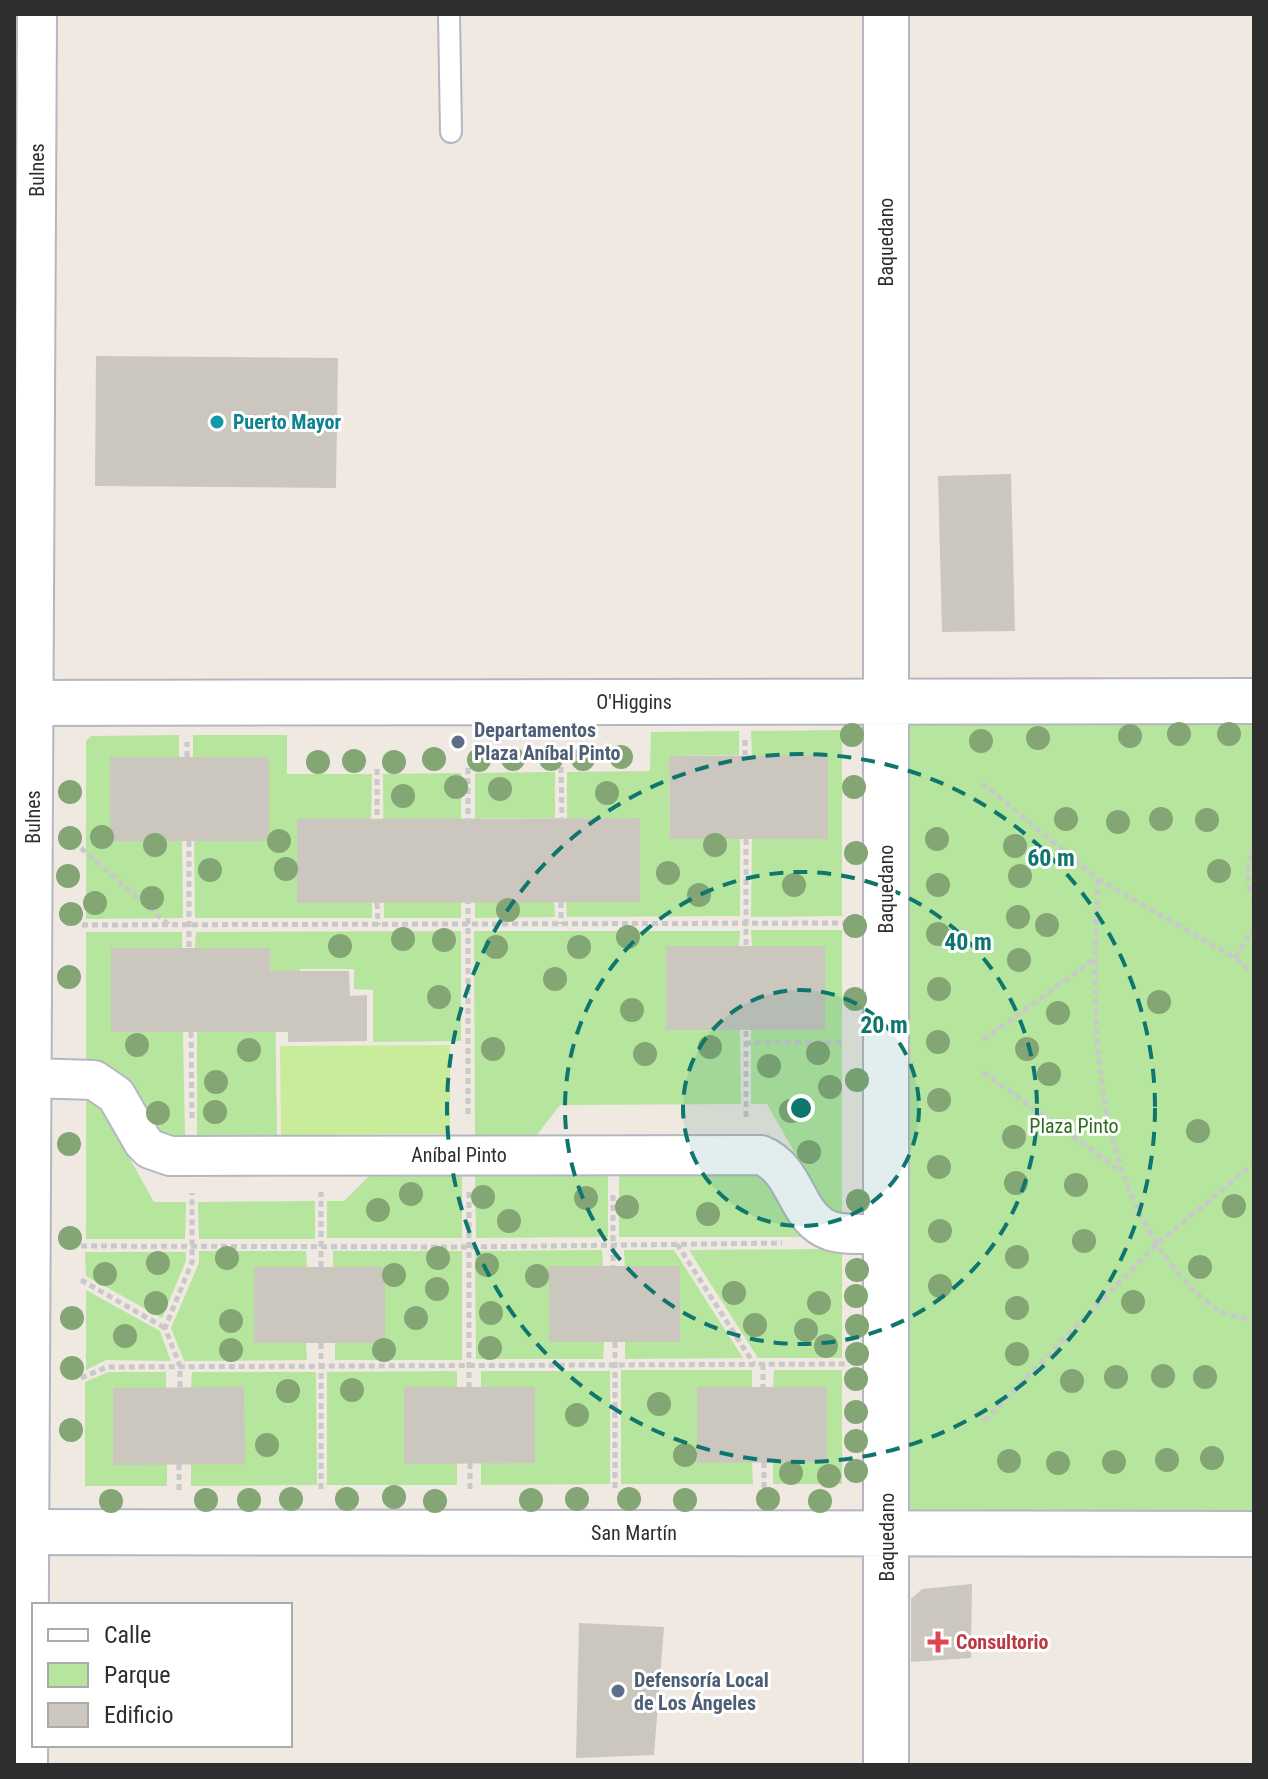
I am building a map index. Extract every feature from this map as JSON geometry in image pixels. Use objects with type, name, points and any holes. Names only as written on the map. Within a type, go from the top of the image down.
[{"type":"main road","name":"Baquedano","points":[[886,14],[886,1765]]},
{"type":"main road","name":"O'Higgins","points":[[24,703],[1254,701]]},
{"type":"main road","name":"San Martín","points":[[21,1532],[1254,1534]]},
{"type":"street","name":"Bulnes","points":[[28,1765],[21,1532],[31,1078],[24,703],[37,14]]},
{"type":"street","name":"Aníbal Pinto","points":[[31,1078],[94,1080],[116,1095],[150,1149],[170,1156],[761,1155],[781,1167],[809,1215],[827,1229],[840,1233],[887,1234]]},
{"type":"lane","points":[[449,14],[451,132]]},
{"type":"path","points":[[561,767],[562,818]]},
{"type":"path","points":[[468,768],[469,1387]]},
{"type":"path","points":[[377,769],[377,819]]},
{"type":"path","points":[[982,783],[1098,879],[1235,958],[1254,974]]},
{"type":"path","points":[[746,839],[746,946]]},
{"type":"path","points":[[189,841],[189,948]]},
{"type":"path","points":[[1254,846],[1247,878],[1254,900]]},
{"type":"path","points":[[81,848],[169,925]]},
{"type":"path","points":[[1098,879],[1095,1008],[1100,1065],[1122,1172],[1156,1245],[1191,1288],[1224,1313],[1254,1321]]},
{"type":"path","points":[[561,902],[561,924]]},
{"type":"path","points":[[377,903],[378,925]]},
{"type":"path","points":[[82,925],[846,923]]},
{"type":"path","points":[[1235,958],[1254,927]]},
{"type":"path","points":[[983,1040],[1094,959]]},
{"type":"path","points":[[746,1030],[746,1153]]},
{"type":"path","points":[[165,1328],[192,1262],[191,1032]]},
{"type":"path","points":[[745,1043],[847,1042]]},
{"type":"path","points":[[983,1072],[1122,1172]]},
{"type":"path","points":[[613,1154],[613,1266]]},
{"type":"path","points":[[321,1155],[321,1267]]},
{"type":"path","points":[[984,1421],[1156,1245],[1254,1163]]},
{"type":"path","points":[[81,1246],[469,1247],[785,1243]]},
{"type":"path","points":[[677,1244],[754,1364]]},
{"type":"path","points":[[81,1280],[165,1328],[180,1366],[180,1387]]},
{"type":"path","points":[[615,1342],[615,1489]]},
{"type":"path","points":[[321,1343],[321,1490]]},
{"type":"path","points":[[763,1364],[763,1387]]},
{"type":"path","points":[[81,1378],[107,1367],[847,1364]]},
{"type":"path","points":[[764,1462],[764,1489]]},
{"type":"path","points":[[470,1463],[470,1489]]},
{"type":"path","points":[[179,1464],[179,1490]]},
{"type":"green space","name":"Plaza Pinto","points":[[1254,712],[1254,1523],[896,1520],[904,714]]},
{"type":"green space","points":[[842,730],[842,916],[751,917],[752,839],[828,838],[828,756],[752,756],[751,731]]},
{"type":"green space","points":[[739,731],[739,755],[669,756],[670,839],[740,839],[740,916],[567,917],[566,902],[640,901],[640,818],[567,818],[567,772],[650,771],[651,732]]},
{"type":"green space","points":[[179,735],[179,757],[111,757],[182,841],[183,918],[86,919],[86,741],[91,736]]},
{"type":"green space","points":[[193,735],[287,735],[287,774],[372,774],[371,819],[298,903],[372,903],[372,918],[195,918],[194,841],[269,840],[269,757],[193,757]]},
{"type":"green space","points":[[555,772],[555,818],[481,818],[554,902],[555,917],[475,918],[475,773]]},
{"type":"green space","points":[[461,773],[461,918],[384,918],[383,774]]},
{"type":"green space","points":[[751,930],[842,930],[842,1214],[824,1204],[767,1104],[751,1104],[751,1030],[825,1030],[825,946],[752,946]]},
{"type":"green space","points":[[461,931],[461,1041],[373,1042],[373,990],[354,989],[354,969],[300,969],[300,991],[275,991],[277,1137],[197,1137],[197,1032],[270,1032],[270,948],[195,948],[196,932]]},
{"type":"green space","points":[[474,931],[740,931],[739,946],[666,946],[666,1030],[740,1030],[741,1104],[560,1105],[536,1136],[475,1136]]},
{"type":"green space","points":[[86,932],[182,932],[182,948],[111,948],[111,1031],[183,1032],[185,1137],[160,1133],[139,1097],[122,1077],[112,1069],[86,1060]]},
{"type":"green space","points":[[450,1045],[450,1134],[281,1135],[280,1046]]},
{"type":"green space","points":[[86,1097],[101,1107],[154,1202],[186,1202],[185,1239],[86,1239]]},
{"type":"green space","points":[[372,1173],[462,1173],[462,1238],[327,1238],[327,1201],[344,1201]]},
{"type":"green space","points":[[475,1173],[608,1173],[608,1237],[476,1238]]},
{"type":"green space","points":[[619,1173],[757,1173],[765,1177],[795,1227],[805,1237],[619,1237]]},
{"type":"green space","points":[[315,1201],[315,1239],[199,1239],[198,1202]]},
{"type":"green space","points":[[602,1250],[603,1266],[549,1342],[604,1342],[603,1359],[476,1359],[475,1251]]},
{"type":"green space","points":[[624,1250],[674,1250],[743,1358],[625,1359],[625,1342],[680,1342],[680,1266],[625,1266]]},
{"type":"green space","points":[[689,1250],[842,1251],[842,1358],[758,1358]]},
{"type":"green space","points":[[199,1251],[306,1251],[307,1267],[254,1268],[255,1343],[306,1343],[307,1360],[184,1361],[171,1328],[199,1263]]},
{"type":"green space","points":[[333,1251],[462,1251],[462,1360],[335,1360],[335,1343],[385,1343],[385,1267],[333,1267]]},
{"type":"green space","points":[[85,1252],[186,1252],[186,1261],[162,1318],[86,1276]]},
{"type":"green space","points":[[86,1290],[160,1331],[171,1361],[106,1360],[86,1370]]},
{"type":"green space","points":[[621,1370],[752,1370],[752,1387],[697,1387],[752,1462],[753,1484],[621,1484]]},
{"type":"green space","points":[[774,1370],[842,1370],[842,1484],[773,1484],[773,1462],[827,1462],[827,1387],[773,1387]]},
{"type":"green space","points":[[457,1371],[457,1485],[327,1485],[327,1372]]},
{"type":"green space","points":[[481,1371],[610,1371],[610,1484],[481,1485],[481,1463],[534,1463],[481,1387]]},
{"type":"green space","points":[[108,1372],[166,1372],[166,1388],[113,1388],[113,1464],[167,1464],[167,1486],[85,1486],[85,1382]]},
{"type":"green space","points":[[192,1372],[316,1372],[317,1485],[191,1486],[191,1464],[245,1464],[191,1387]]},
{"type":"building","name":"Puerto Mayor","points":[[96,356],[338,358],[336,488],[95,486]]},
{"type":"building","points":[[1011,474],[1015,631],[942,632],[938,476]]},
{"type":"building","points":[[828,755],[828,839],[670,839],[669,756]]},
{"type":"building","points":[[110,757],[269,757],[269,841],[110,841]]},
{"type":"building","points":[[640,818],[640,902],[297,903],[297,819]]},
{"type":"building","points":[[666,946],[825,946],[825,1030],[666,1030]]},
{"type":"building","points":[[111,948],[270,948],[270,971],[349,971],[350,996],[367,995],[367,1041],[288,1042],[288,1032],[111,1032]]},
{"type":"building","points":[[549,1266],[680,1266],[680,1342],[549,1342]]},
{"type":"building","points":[[254,1267],[385,1267],[385,1343],[254,1343]]},
{"type":"building","points":[[244,1387],[245,1464],[113,1465],[113,1388]]},
{"type":"building","points":[[404,1387],[535,1387],[535,1463],[404,1464]]},
{"type":"building","points":[[697,1387],[827,1387],[827,1462],[697,1463]]},
{"type":"building","points":[[972,1584],[971,1658],[911,1662],[911,1599],[922,1589]]},
{"type":"building","name":"Defensoría Local de Los Ángeles","points":[[579,1623],[664,1627],[654,1755],[576,1758]]},
{"type":"place","name":"Puerto Mayor","points":[[217,422]]},
{"type":"place","name":"Departamentos Plaza Aníbal Pinto","points":[[458,742]]},
{"type":"place","name":"Consultorio","points":[[938,1642]]},
{"type":"place","name":"Defensoría Local de Los Ángeles","points":[[618,1691]]}]
